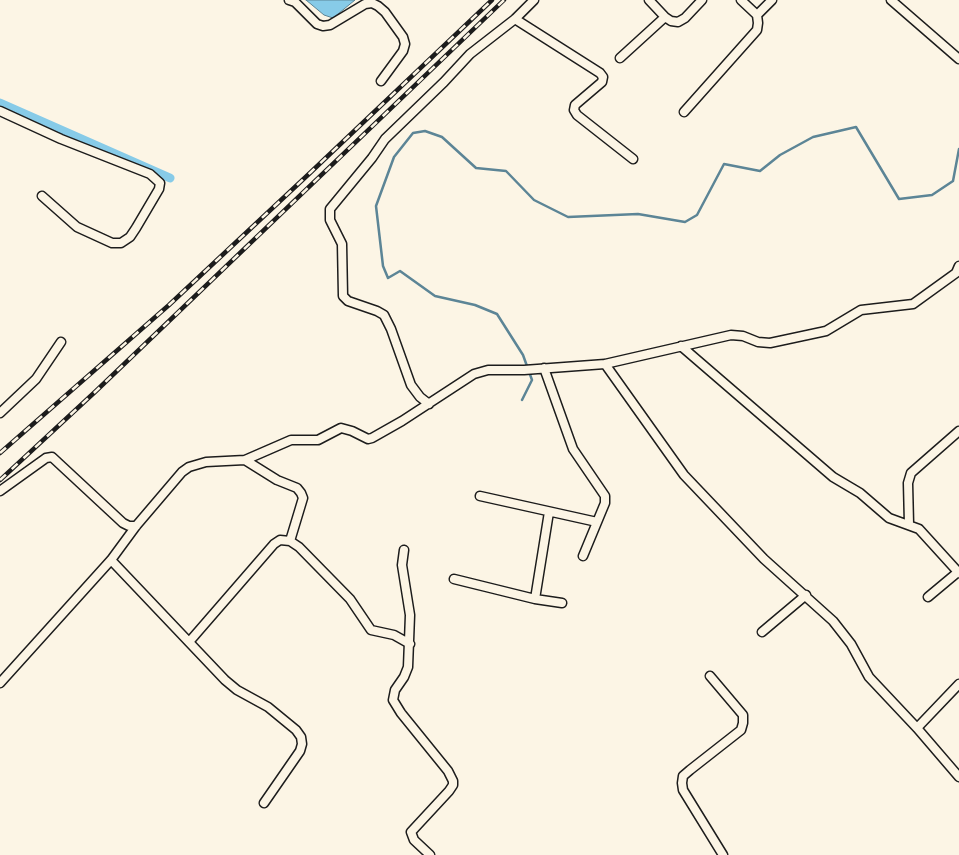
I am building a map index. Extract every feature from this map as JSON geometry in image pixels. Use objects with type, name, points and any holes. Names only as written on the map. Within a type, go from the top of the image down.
[{"type":"street","points":[[289,0],[295,2],[317,24],[323,26],[330,25],[366,4],[372,3],[385,12],[403,37],[405,44],[403,51],[381,81]]},
{"type":"street","points":[[428,404],[411,385],[391,329],[384,316],[377,311],[348,301],[343,296],[342,244],[330,220],[330,209],[372,158],[385,139],[470,54],[516,19],[534,0]]},
{"type":"street","points":[[649,0],[671,21],[678,22],[685,18],[702,0]]},
{"type":"street","points":[[684,112],[757,30],[757,14],[741,0]]},
{"type":"street","points":[[757,14],[772,0]]},
{"type":"street","points":[[891,0],[959,59]]},
{"type":"street","points":[[620,58],[665,16]]},
{"type":"street","points":[[516,19],[603,77],[598,87],[575,105],[574,110],[577,115],[633,159]]},
{"type":"street","points":[[0,111],[61,139],[150,174],[157,178],[160,183],[159,189],[136,228],[130,237],[121,243],[112,243],[77,227],[42,196]]},
{"type":"street","points":[[0,683],[111,560],[136,526],[182,472],[189,467],[206,462],[245,460],[290,440],[318,440],[341,428],[368,439],[372,438],[481,371],[606,364],[731,335],[770,343],[826,331],[861,310],[914,304],[959,269]]},
{"type":"street","points":[[0,413],[36,379],[61,342]]},
{"type":"street","points":[[681,346],[833,477],[860,493],[889,518],[919,529],[958,573],[928,597]]},
{"type":"street","points":[[606,364],[694,487],[764,559],[844,633],[869,677],[959,778]]},
{"type":"street","points":[[542,369],[573,449],[605,496],[605,503],[583,556]]},
{"type":"street","points":[[909,524],[908,483],[911,473],[959,431]]},
{"type":"street","points":[[0,491],[46,458],[52,456],[123,523],[128,526],[136,526]]},
{"type":"street","points":[[245,460],[271,477],[297,488],[302,493],[303,498],[290,541]]},
{"type":"street","points":[[480,496],[597,522]]},
{"type":"street","points":[[535,599],[549,512]]},
{"type":"street","points":[[189,642],[274,544],[280,540],[290,541],[299,547],[350,599],[371,630],[394,635],[410,644]]},
{"type":"street","points":[[404,550],[402,565],[410,615],[410,644],[408,667],[395,690],[393,700],[401,713],[448,771],[453,781],[449,791],[411,832],[414,840],[430,855]]},
{"type":"street","points":[[111,560],[237,690],[268,707],[296,730],[301,737],[300,751],[264,804]]},
{"type":"street","points":[[454,579],[535,599],[562,603]]},
{"type":"street","points":[[762,632],[806,596]]},
{"type":"street","points":[[710,676],[743,715],[744,723],[741,730],[683,776],[682,783],[683,790],[723,855]]},
{"type":"street","points":[[916,728],[959,684]]},
{"type":"water","points":[[306,0],[355,0],[333,18],[324,15]]},
{"type":"waterway","points":[[0,103],[170,178]]},
{"type":"waterway","points":[[522,400],[532,380],[523,355],[497,314],[475,305],[435,296],[400,271],[388,278],[383,266],[376,206],[394,157],[413,133],[425,131],[442,137],[476,168],[506,171],[534,200],[568,217],[638,214],[685,222],[697,215],[724,164],[760,171],[780,155],[813,137],[856,127],[899,199],[932,195],[953,181],[959,149]]},
{"type":"railway","points":[[0,453],[169,305],[492,0]]},
{"type":"railway","points":[[0,480],[96,391],[504,0]]}]
